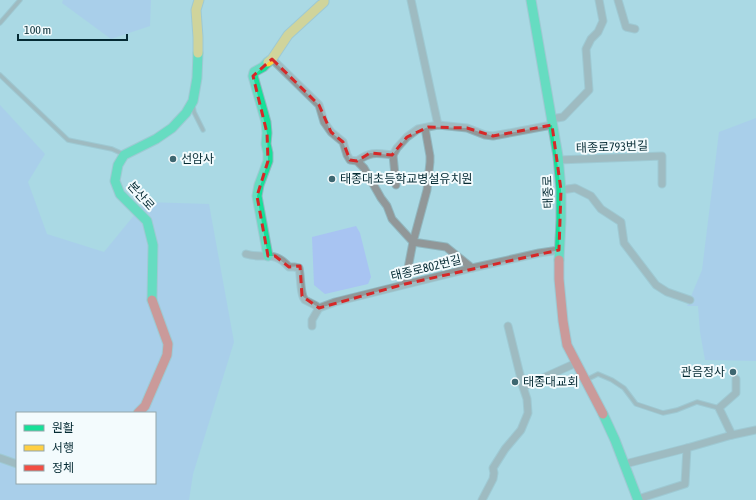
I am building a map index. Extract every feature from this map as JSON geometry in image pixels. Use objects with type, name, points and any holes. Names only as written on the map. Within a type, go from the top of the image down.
[{"type":"street","points":[[124,155],[156,139],[172,128],[186,113],[193,101],[197,78],[198,37],[196,10],[199,0]]},
{"type":"street","points":[[268,256],[257,196],[259,185],[268,161],[266,144],[267,132],[266,122],[253,76],[254,72],[263,67],[272,59],[288,35],[324,2],[324,0]]},
{"type":"street","points":[[411,0],[438,125]]},
{"type":"street","name":"태종로","points":[[531,0],[558,160],[561,190],[559,279],[567,345],[615,440],[638,500]]},
{"type":"street","points":[[396,186],[393,155],[407,137],[418,129],[438,125],[468,128],[485,135],[494,136],[552,122],[564,117],[589,90],[586,49],[591,39],[598,32],[603,21],[599,0]]},
{"type":"street","points":[[618,0],[626,27],[635,29]]},
{"type":"street","points":[[272,59],[319,105],[324,122],[330,132],[343,142],[347,155],[364,168],[381,198],[388,206],[392,219],[413,242],[446,247],[472,268]]},
{"type":"street","points":[[405,284],[413,242],[427,190],[430,156],[425,128]]},
{"type":"street","points":[[354,160],[370,153],[393,155]]},
{"type":"street","name":"본산로","points":[[124,155],[118,165],[114,180],[120,194],[147,221],[153,245],[152,299],[168,344],[167,355],[145,406],[139,412]]},
{"type":"street","name":"태종로793번길","points":[[558,160],[662,156],[662,184]]},
{"type":"street","points":[[561,190],[576,188],[591,196],[601,209],[621,222],[624,243],[656,285],[667,292],[690,300]]},
{"type":"street","name":"태종로802번길","points":[[319,308],[335,302],[405,284],[539,253],[559,250]]},
{"type":"street","points":[[246,254],[255,257],[275,256],[283,260],[289,267],[299,268],[302,296],[305,300],[319,308],[312,320],[312,326]]},
{"type":"street","points":[[482,500],[493,479],[493,468],[505,449],[520,430],[528,413],[528,399],[523,387],[508,326]]},
{"type":"street","points":[[523,387],[576,363]]},
{"type":"street","points":[[732,435],[719,408],[736,393],[736,379]]},
{"type":"street","points":[[625,464],[756,430]]},
{"type":"street","points":[[638,500],[685,484],[687,448]]},
{"type":"street","points":[[0,458],[16,464]]},
{"type":"lane","points":[[0,23],[20,0]]},
{"type":"lane","points":[[0,75],[68,140],[112,149],[124,155]]},
{"type":"lane","points":[[193,101],[194,112],[203,130]]},
{"type":"lane","points":[[585,380],[598,374],[612,380],[624,388],[636,404],[663,413],[677,410],[697,402],[719,408]]},
{"type":"highlighted area","points":[[272,59],[319,105],[331,132],[343,142],[350,160],[357,161],[370,153],[392,155],[407,137],[428,127],[467,128],[493,136],[552,125],[561,190],[559,250],[405,284],[319,308],[302,296],[300,266],[289,267],[275,256],[268,256],[257,196],[268,161],[267,133],[253,76]]},
{"type":"shaded area","points":[[63,0],[151,0],[150,26],[111,39],[62,3]]},
{"type":"shaded area","points":[[0,105],[45,154],[28,182],[47,234],[104,252],[145,202],[209,204],[234,342],[193,474],[189,500],[0,500]]},
{"type":"shaded area","points":[[756,118],[756,361],[705,360],[700,332],[698,306],[687,306],[702,270],[719,132]]},
{"type":"shaded area","points":[[356,226],[360,233],[371,277],[368,284],[325,294],[314,285],[312,237]]},
{"type":"traffic: fast","points":[[531,0],[558,156],[561,190],[559,260]]},
{"type":"traffic: fast","points":[[152,300],[153,245],[147,221],[120,194],[115,181],[118,165],[124,155],[156,139],[172,128],[186,113],[193,101],[197,78],[198,53]]},
{"type":"traffic: fast","points":[[268,62],[254,72],[253,76],[266,122],[267,133],[266,144],[268,161],[259,185],[257,196],[268,256]]},
{"type":"traffic: fast","points":[[603,414],[615,440],[638,500]]},
{"type":"traffic: slow","points":[[198,53],[196,10],[199,0]]},
{"type":"traffic: slow","points":[[268,62],[272,59],[288,35],[324,2],[324,0]]},
{"type":"traffic: jam","points":[[559,260],[559,279],[567,345],[603,414]]},
{"type":"traffic: jam","points":[[139,412],[145,406],[167,355],[168,344],[152,300]]},
{"type":"place","name":"선암사","points":[[173,159]]},
{"type":"place","name":"태종대초등학교병설유치원","points":[[332,179]]},
{"type":"place","name":"관음정사","points":[[733,372]]},
{"type":"place","name":"태종대교회","points":[[515,382]]}]
